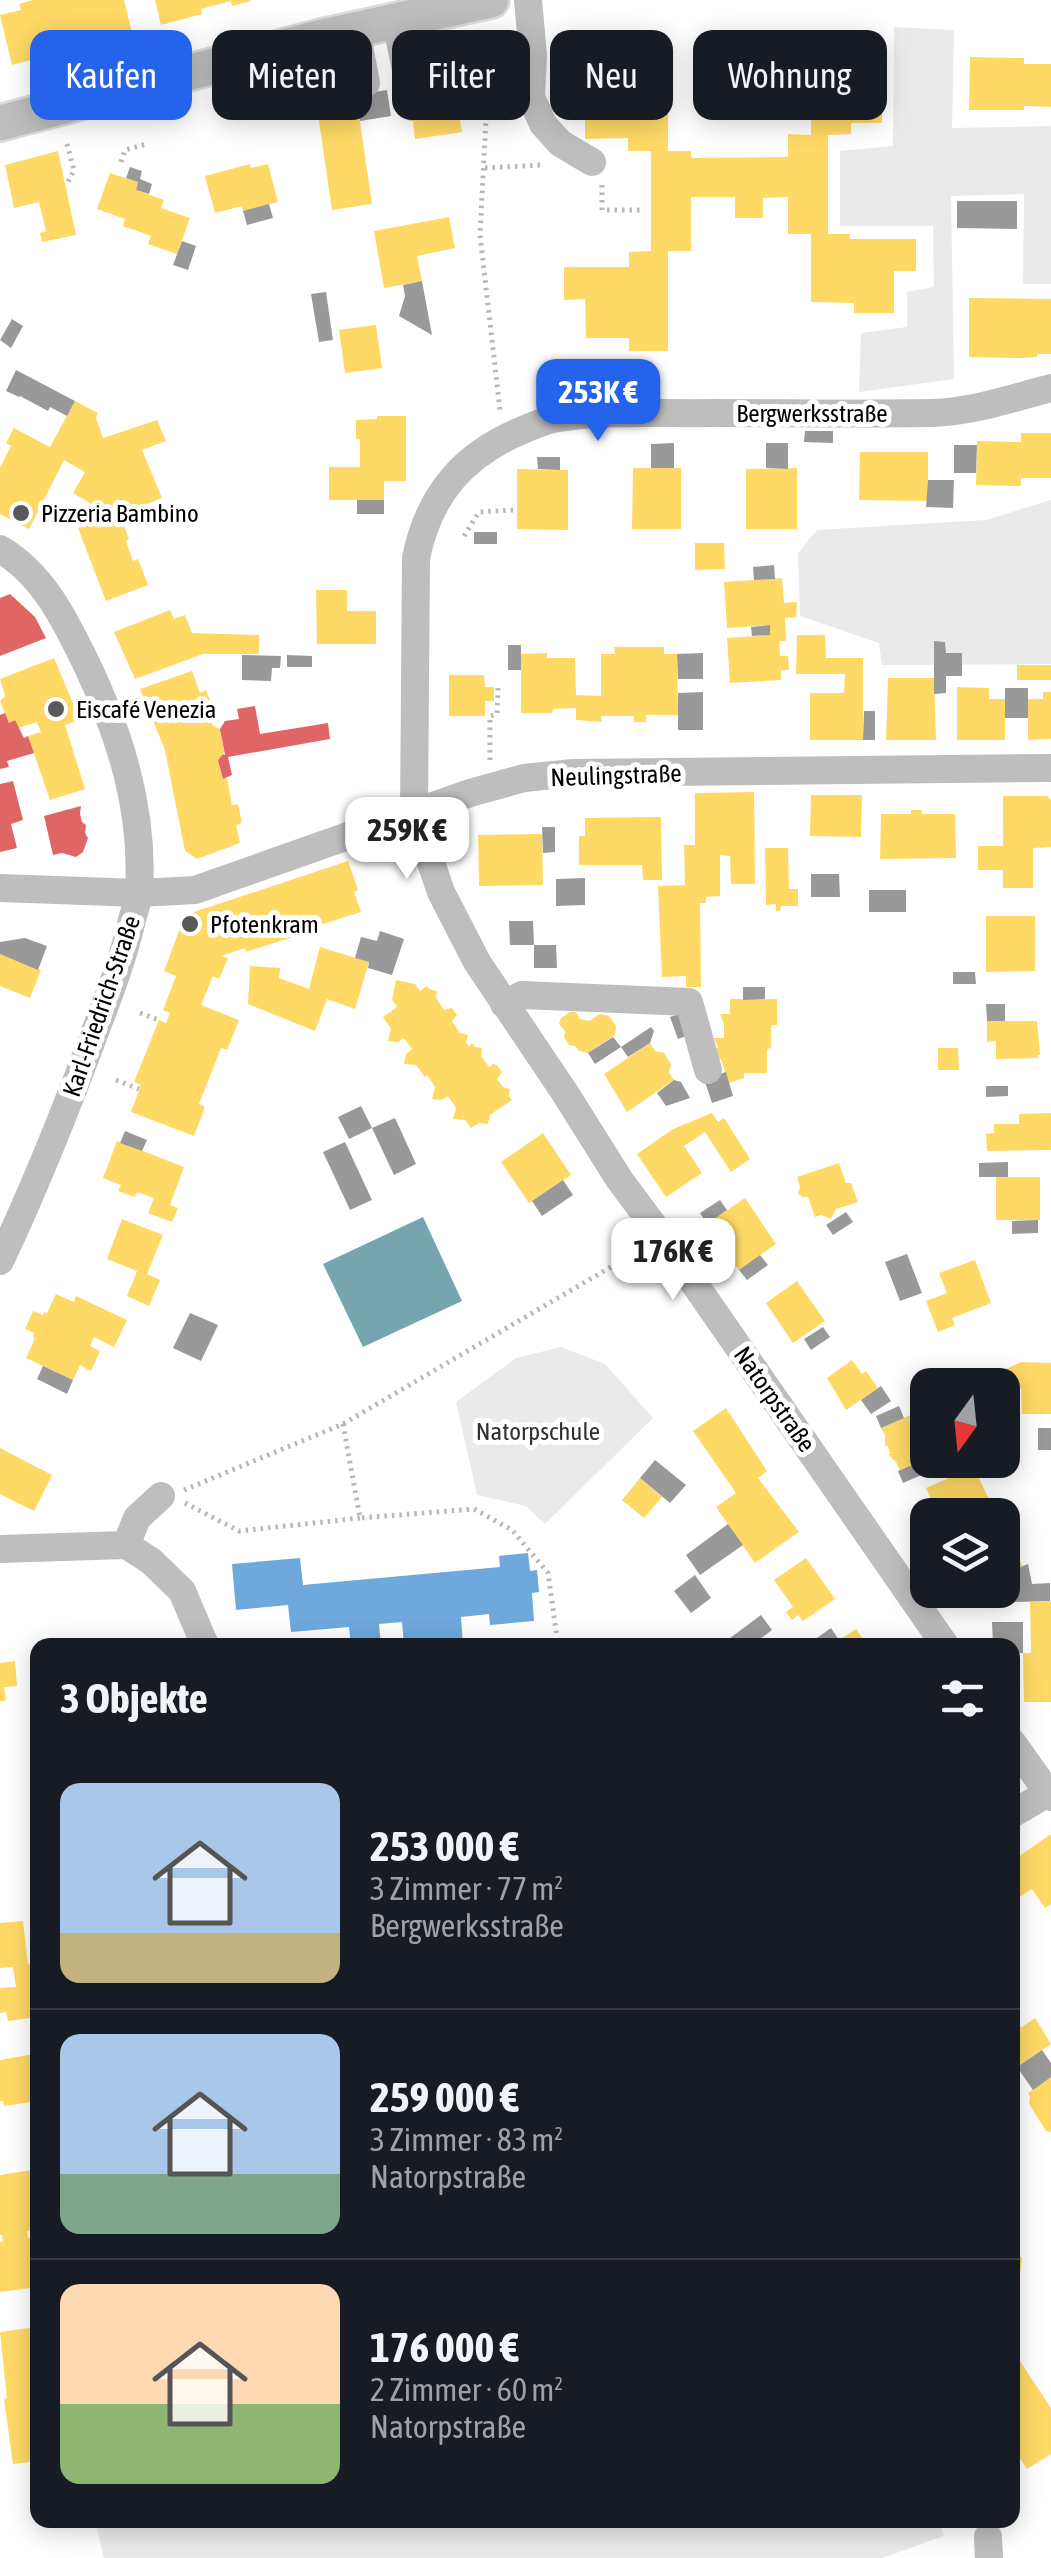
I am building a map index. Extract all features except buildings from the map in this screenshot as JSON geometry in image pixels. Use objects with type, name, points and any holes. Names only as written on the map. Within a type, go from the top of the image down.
[{"type":"main road","points":[[356,30],[474,4]]},
{"type":"main road","points":[[0,123],[212,68]]},
{"type":"street","points":[[528,0],[533,55],[531,98],[543,124],[560,143],[596,170]]},
{"type":"street","points":[[396,21],[398,30]]},
{"type":"street","name":"Bergwerksstraße","points":[[414,813],[416,558],[426,523],[451,478],[470,459],[503,438],[563,417],[938,412],[1051,388]]},
{"type":"street","name":"Karl-Friedrich-Straße","points":[[0,550],[39,580],[75,640],[108,709],[135,804],[139,893],[117,974],[54,1139],[2,1253]]},
{"type":"street","name":"Neulingstraße","points":[[0,888],[139,893],[195,890],[524,778],[573,773],[1051,768]]},
{"type":"street","name":"Natorpstraße","points":[[414,813],[441,892],[477,962],[618,1179],[941,1638]]},
{"type":"street","points":[[504,1004],[522,995],[689,1002],[708,1070]]},
{"type":"street","points":[[126,1544],[137,1518],[161,1496]]},
{"type":"street","points":[[0,1549],[126,1544],[151,1561],[182,1592],[202,1638]]},
{"type":"street","points":[[1020,1753],[1049,1795],[1020,1810]]},
{"type":"path","points":[[474,4],[489,36],[480,235],[503,438]]},
{"type":"path","points":[[67,144],[74,170],[68,182]]},
{"type":"path","points":[[121,162],[125,150],[146,144]]},
{"type":"path","points":[[596,170],[602,210],[644,210]]},
{"type":"path","points":[[464,536],[479,512],[514,510]]},
{"type":"path","points":[[491,787],[490,716],[496,714],[498,688]]},
{"type":"path","points":[[140,1013],[159,1020]]},
{"type":"path","points":[[116,1080],[139,1089]]},
{"type":"path","points":[[557,1638],[548,1574],[512,1530],[474,1509],[239,1532],[170,1495],[343,1424],[662,1237]]},
{"type":"path","points":[[343,1424],[360,1518]]},
{"type":"green space","points":[[894,27],[954,30],[952,128],[1051,126],[1051,284],[1023,284],[1024,194],[951,196],[954,379],[859,392],[861,333],[907,327],[907,292],[934,287],[933,226],[840,226],[840,151],[893,146]]},
{"type":"green space","points":[[1051,500],[1051,664],[882,665],[879,643],[800,616],[798,553],[817,530],[986,520]]},
{"type":"green space","name":"Natorpschule","points":[[561,1347],[605,1364],[653,1418],[545,1524],[526,1506],[477,1495],[456,1402],[516,1358]]},
{"type":"green space","points":[[97,2528],[942,2528],[944,2536],[882,2558],[104,2558]]},
{"type":"place","name":"Pizzeria Bambino","points":[[21,513]]},
{"type":"place","name":"Eiscafé Venezia","points":[[56,709]]},
{"type":"place","name":"Pfotenkram","points":[[190,924]]}]
